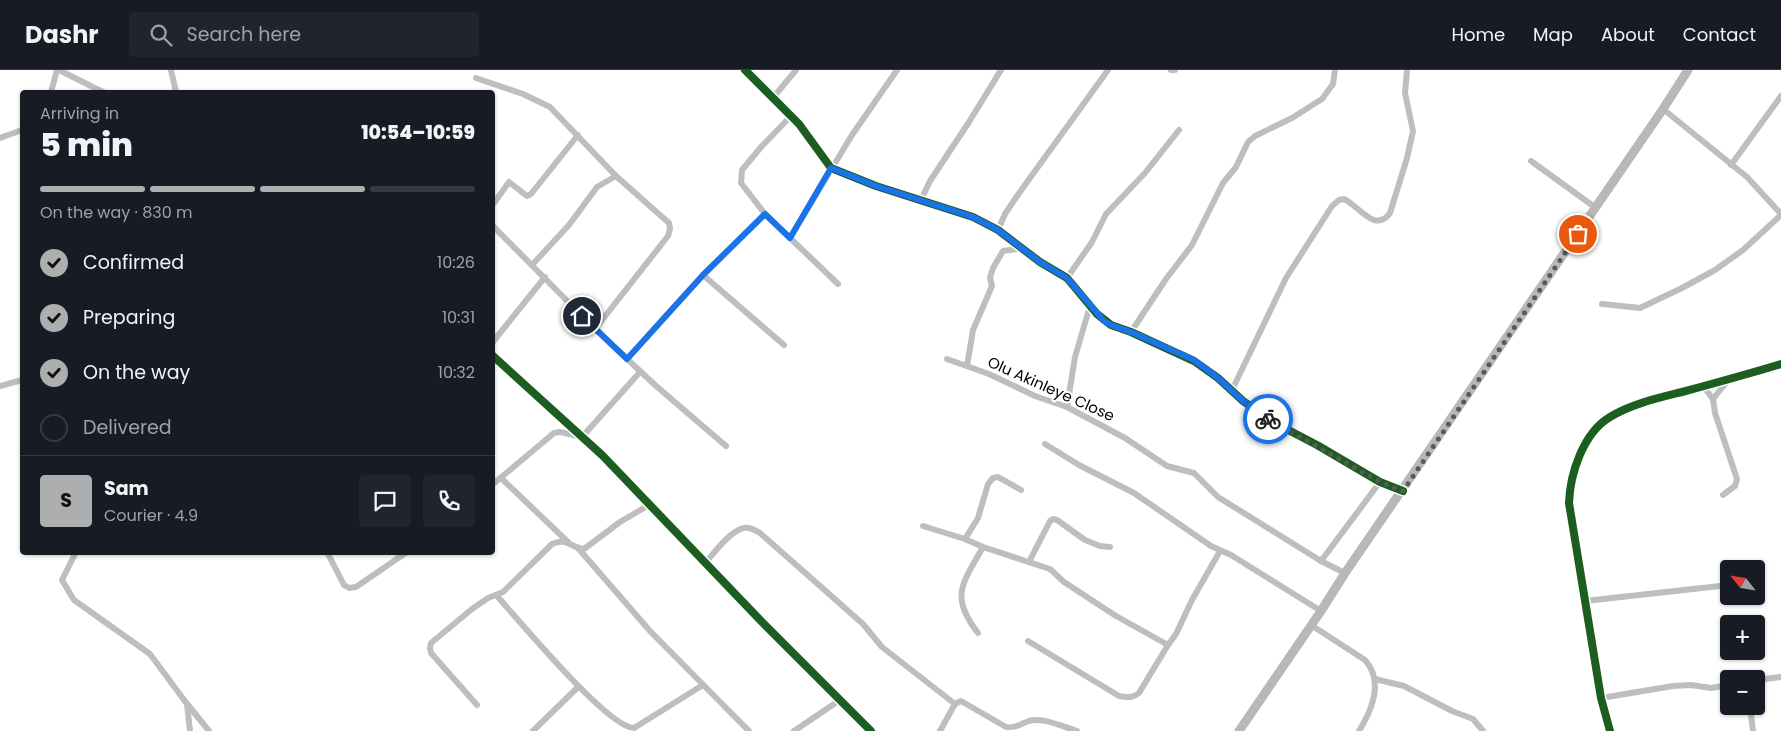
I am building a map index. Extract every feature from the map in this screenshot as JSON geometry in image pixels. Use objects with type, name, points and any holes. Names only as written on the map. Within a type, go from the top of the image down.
[{"type":"main road","points":[[1239,731],[1312,625],[1345,573],[1663,110],[1688,70]]},
{"type":"street","points":[[52,90],[58,70],[99,90]]},
{"type":"street","points":[[171,70],[176,90]]},
{"type":"street","points":[[745,70],[791,116],[831,168],[876,186],[973,217],[998,230],[1040,262],[1067,278],[1090,306],[1111,325],[1194,360],[1243,401],[1273,422],[1380,482],[1403,491]]},
{"type":"street","points":[[772,99],[796,70]]},
{"type":"street","points":[[790,238],[831,168],[897,70]]},
{"type":"street","points":[[921,200],[930,181],[1001,70]]},
{"type":"street","points":[[998,230],[1005,214],[1108,70]]},
{"type":"street","points":[[1131,332],[1166,279],[1192,245],[1220,190],[1236,167],[1248,142],[1255,136],[1292,118],[1322,99],[1333,84],[1335,70]]},
{"type":"street","points":[[1232,390],[1286,278],[1332,206],[1339,200],[1344,199],[1371,219],[1381,221],[1387,218],[1390,213],[1407,158],[1413,131],[1405,94],[1406,70]]},
{"type":"street","points":[[476,78],[523,94],[550,107],[616,176],[668,223],[670,229],[668,236],[594,329]]},
{"type":"street","points":[[1731,166],[1781,96]]},
{"type":"street","points":[[1602,304],[1640,308],[1682,288],[1715,270],[1744,250],[1781,214],[1747,178],[1663,110]]},
{"type":"street","points":[[791,116],[742,170],[741,183],[765,214],[838,284]]},
{"type":"street","points":[[1067,278],[1092,242],[1106,214],[1145,172],[1179,130]]},
{"type":"street","points":[[0,138],[20,131]]},
{"type":"street","points":[[495,202],[509,182],[527,196],[531,194],[578,135]]},
{"type":"street","points":[[1531,161],[1596,208]]},
{"type":"street","points":[[532,265],[569,225],[597,187],[616,176]]},
{"type":"street","points":[[627,359],[703,275],[765,214]]},
{"type":"street","points":[[495,228],[594,329],[640,372],[726,446]]},
{"type":"street","points":[[968,366],[973,330],[992,286],[990,278],[993,268],[1003,251],[1023,248]]},
{"type":"street","points":[[703,275],[784,345]]},
{"type":"street","points":[[495,339],[545,277]]},
{"type":"street","points":[[1067,407],[1075,356],[1090,306]]},
{"type":"street","points":[[495,358],[602,455],[705,563],[871,731]]},
{"type":"street","name":"Olu Akinleye Close","points":[[947,358],[1035,396],[1067,407],[1117,433],[1167,466],[1194,473],[1218,497],[1321,561],[1345,573]]},
{"type":"street","points":[[1610,731],[1601,698],[1569,503],[1570,486],[1577,461],[1589,438],[1609,418],[1647,402],[1781,364]]},
{"type":"street","points":[[582,437],[640,372]]},
{"type":"street","points":[[1713,399],[1730,378]]},
{"type":"street","points":[[0,386],[20,381]]},
{"type":"street","points":[[1703,386],[1713,399],[1715,412],[1737,479],[1734,486],[1723,495]]},
{"type":"street","points":[[495,483],[554,433],[560,432],[582,437]]},
{"type":"street","points":[[1045,444],[1079,465],[1134,493],[1220,550],[1321,611]]},
{"type":"street","points":[[965,539],[978,518],[988,484],[993,478],[998,477],[1021,490]]},
{"type":"street","points":[[501,478],[568,542],[578,548],[650,631],[749,731]]},
{"type":"street","points":[[1321,561],[1380,482]]},
{"type":"street","points":[[578,548],[584,549],[620,522],[649,505]]},
{"type":"street","points":[[1029,562],[1050,521],[1053,519],[1090,543],[1110,547]]},
{"type":"street","points":[[923,526],[1050,569],[1064,582],[1116,616],[1168,645]]},
{"type":"street","points":[[705,563],[732,534],[743,528],[751,528],[760,533],[863,624],[882,647],[955,704]]},
{"type":"street","points":[[477,705],[431,653],[431,643],[488,598],[503,592],[552,544],[568,542]]},
{"type":"street","points":[[978,633],[966,619],[960,600],[963,583],[983,547]]},
{"type":"street","points":[[1028,641],[1119,696],[1134,697],[1139,693],[1176,634],[1192,600],[1220,550]]},
{"type":"street","points":[[74,555],[62,580],[74,600],[150,654],[208,731]]},
{"type":"street","points":[[329,555],[344,585],[349,588],[356,586],[402,555]]},
{"type":"street","points":[[1585,601],[1720,586]]},
{"type":"street","points":[[497,596],[578,687],[624,729],[634,728],[703,685]]},
{"type":"street","points":[[1312,625],[1365,660],[1371,667],[1375,679],[1375,690],[1372,706],[1359,731]]},
{"type":"street","points":[[1765,679],[1781,677]]},
{"type":"street","points":[[1375,679],[1404,686],[1452,711],[1473,719],[1483,731]]},
{"type":"street","points":[[1601,698],[1673,686],[1691,685],[1711,688],[1720,686]]},
{"type":"street","points":[[533,731],[578,687]]},
{"type":"street","points":[[794,731],[840,700]]},
{"type":"street","points":[[940,731],[955,704],[961,702],[1006,726],[1014,728],[1029,721],[1041,720],[1077,731]]},
{"type":"street","points":[[187,704],[190,731]]},
{"type":"street","points":[[1751,715],[1753,731]]},
{"type":"cycle path","points":[[745,70],[799,124],[831,168],[876,186],[973,217],[998,230],[1040,262],[1067,278],[1097,314],[1111,325],[1131,332],[1194,361],[1218,378],[1243,401],[1273,422],[1380,482],[1403,491]]},
{"type":"cycle path","points":[[495,358],[602,455],[762,622],[871,731]]},
{"type":"cycle path","points":[[1610,731],[1601,698],[1569,503],[1575,467],[1585,444],[1601,424],[1627,408],[1781,364]]},
{"type":"way so far","points":[[1268,419],[1380,482],[1403,491],[1578,234]]},
{"type":"route","points":[[582,316],[627,359],[703,275],[765,214],[790,238],[831,168],[876,186],[973,217],[998,230],[1040,262],[1067,278],[1104,321],[1194,360],[1218,378],[1243,401],[1268,419]]}]
